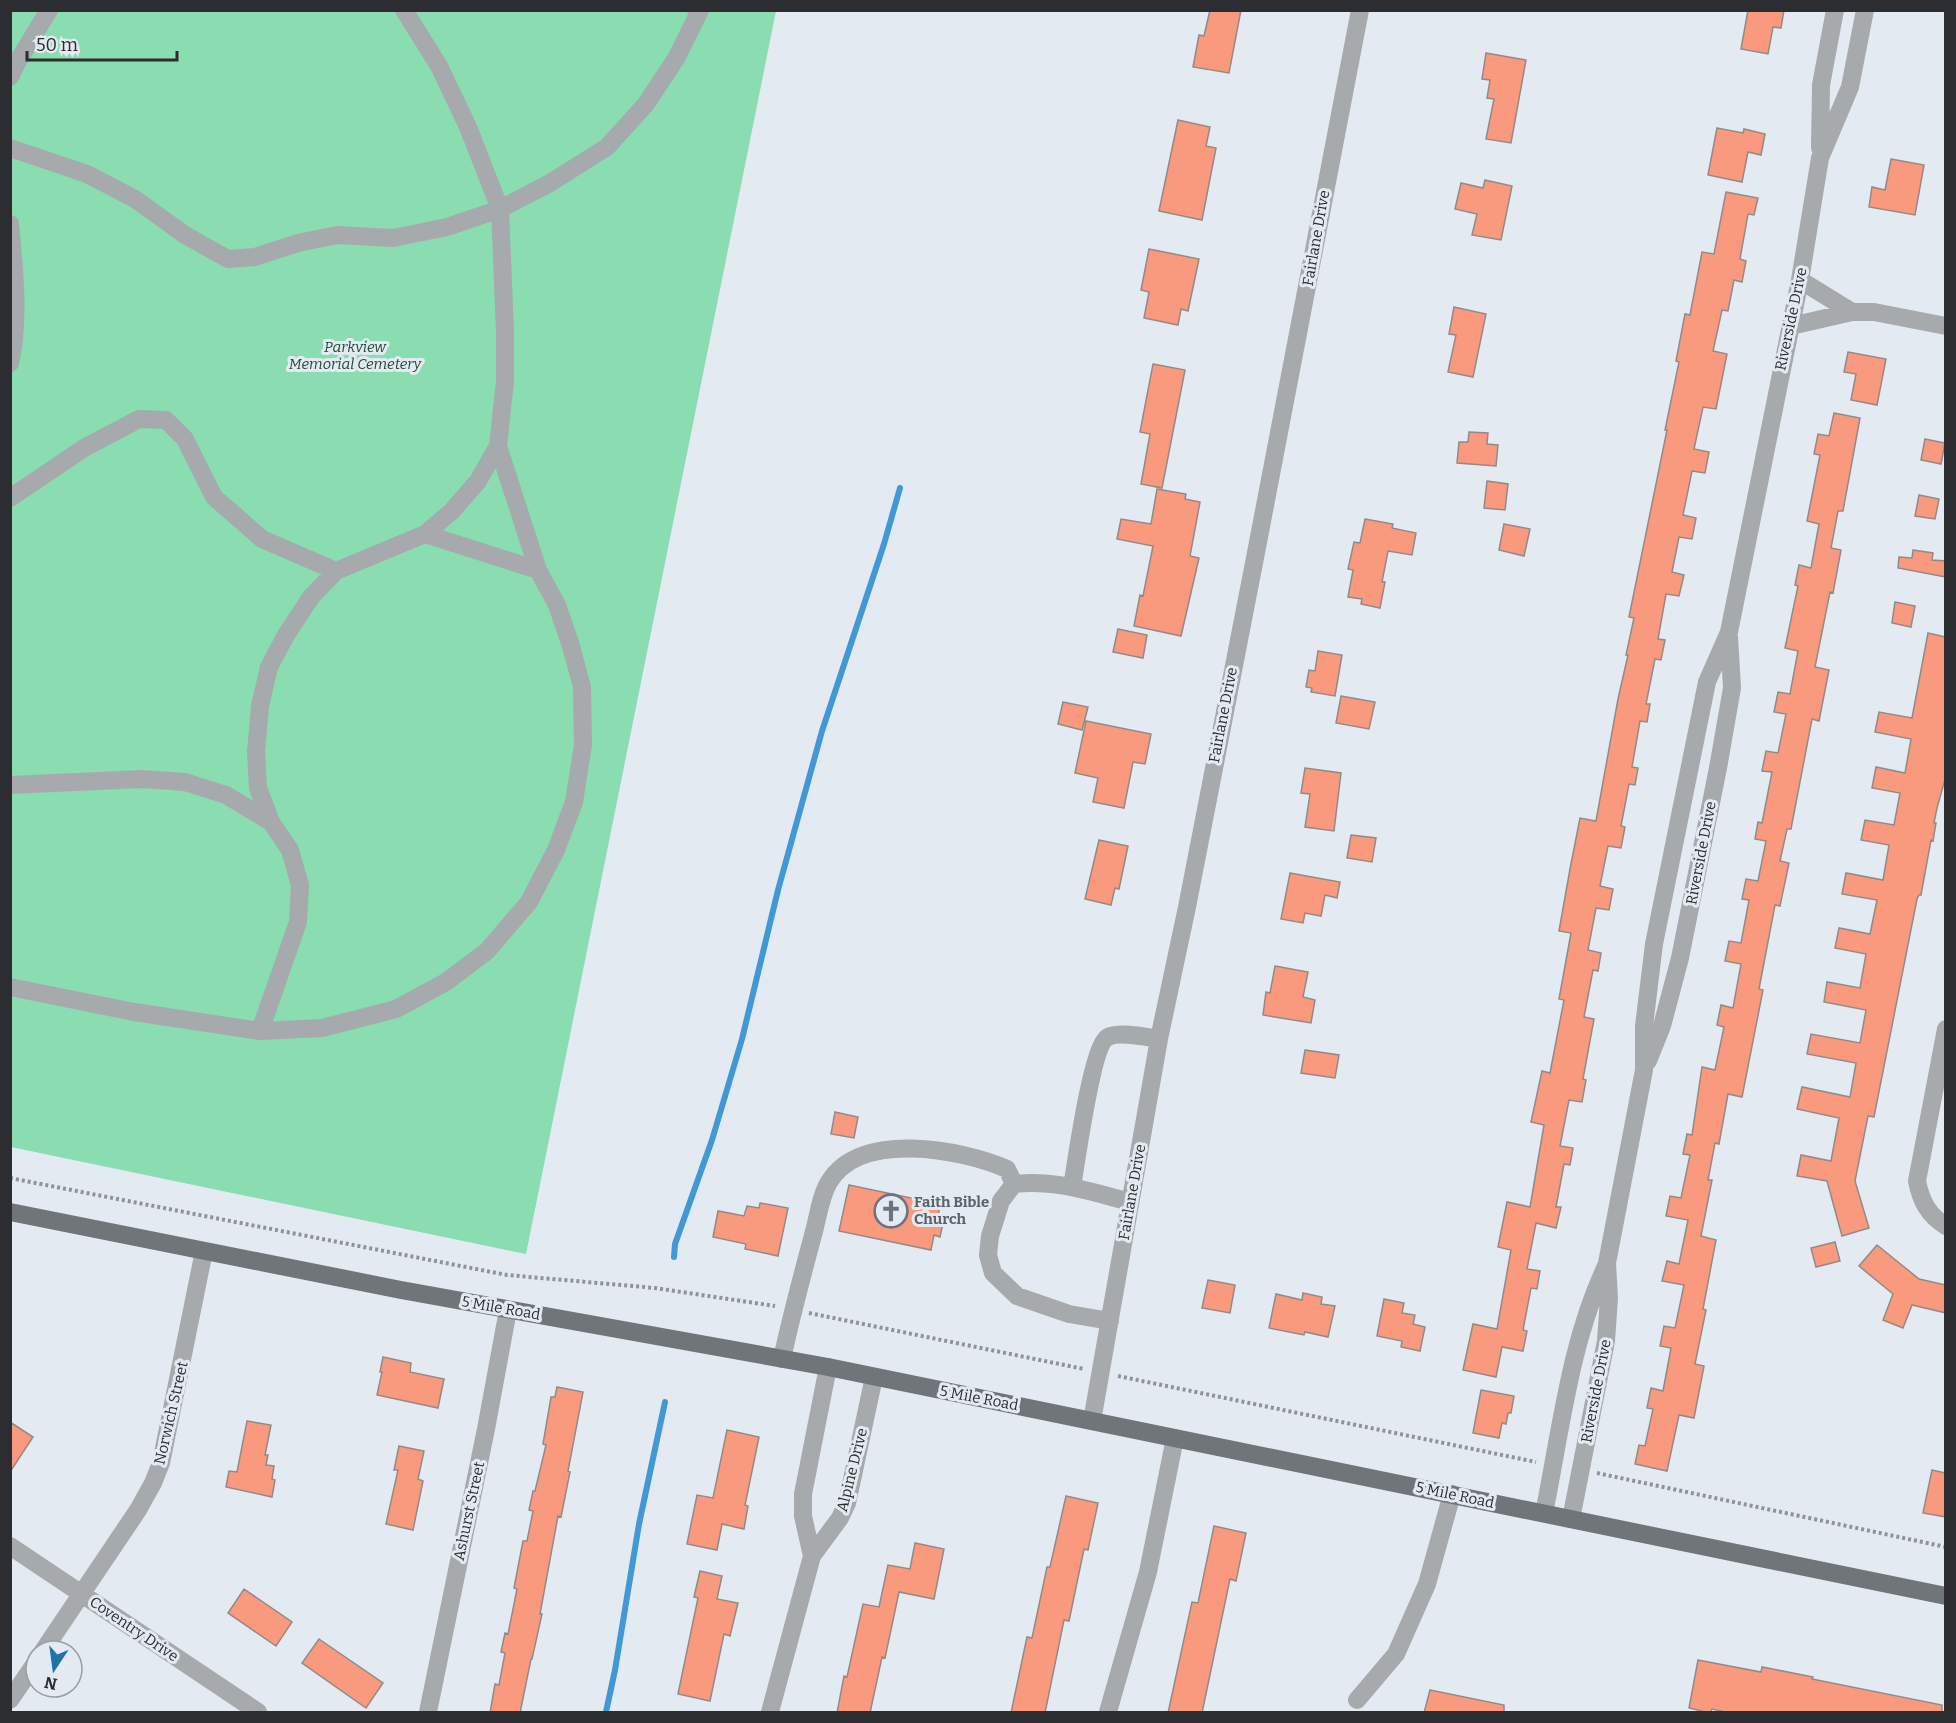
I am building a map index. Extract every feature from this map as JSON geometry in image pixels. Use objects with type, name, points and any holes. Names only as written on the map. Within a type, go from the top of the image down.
[{"type":"main road","name":"5 Mile Road","points":[[10,1212],[508,1310],[828,1367],[1946,1596]]},
{"type":"street","points":[[10,78],[49,10]]},
{"type":"street","points":[[260,1031],[298,922],[300,885],[290,850],[271,822],[258,788],[256,752],[260,706],[269,667],[286,635],[311,597],[336,571],[425,534],[452,511],[478,481],[498,446],[505,381],[506,332],[500,209],[468,127],[439,66],[404,10]]},
{"type":"street","points":[[10,148],[87,174],[135,199],[185,235],[228,260],[255,257],[298,243],[338,235],[393,238],[447,227],[500,209],[550,183],[606,147],[646,104],[677,57],[700,10]]},
{"type":"street","name":"Fairlane Drive","points":[[1092,1421],[1159,1039],[1187,907],[1360,10]]},
{"type":"street","points":[[1820,158],[1821,85],[1836,10]]},
{"type":"street","name":"Riverside Drive","points":[[1571,1519],[1606,1341],[1609,1298],[1607,1263],[1644,1070],[1644,1026],[1654,944],[1707,682],[1729,632],[1800,280],[1820,158],[1850,87],[1864,10]]},
{"type":"street","points":[[10,224],[15,284],[14,350],[10,363]]},
{"type":"street","points":[[1800,280],[1852,312]]},
{"type":"street","points":[[1791,326],[1852,312],[1874,312],[1946,326]]},
{"type":"street","points":[[10,498],[84,448],[139,419],[166,420],[185,439],[214,497],[262,539],[336,571]]},
{"type":"street","points":[[10,987],[134,1012],[260,1031],[322,1028],[396,1009],[446,982],[487,951],[529,902],[556,850],[574,802],[583,745],[582,687],[571,646],[557,605],[538,570],[498,446]]},
{"type":"street","points":[[425,534],[538,570]]},
{"type":"street","name":"Riverside Drive","points":[[1644,1070],[1662,1026],[1680,958],[1718,768],[1732,688],[1729,632]]},
{"type":"street","points":[[10,786],[142,779],[185,783],[226,795],[271,822]]},
{"type":"street","points":[[1946,1029],[1917,1181],[1926,1209],[1936,1220],[1946,1226]]},
{"type":"street","points":[[1072,1187],[1093,1074],[1101,1044],[1108,1036],[1159,1039]]},
{"type":"street","points":[[782,1359],[793,1309],[828,1183],[841,1168],[858,1156],[878,1151],[911,1149],[950,1152],[991,1162],[1007,1169],[1014,1184]]},
{"type":"street","points":[[1110,1321],[1069,1314],[1017,1296],[993,1273],[988,1255],[990,1236],[1001,1201],[1014,1184],[1054,1183],[1130,1202]]},
{"type":"street","name":"Norwich Street","points":[[52,1639],[138,1510],[153,1483],[161,1462],[204,1251]]},
{"type":"street","name":"Riverside Drive","points":[[1544,1513],[1579,1336],[1593,1292],[1607,1263]]},
{"type":"street","name":"Ashurst Street","points":[[428,1713],[508,1310]]},
{"type":"street","name":"Alpine Drive","points":[[812,1556],[803,1516],[803,1494],[828,1367]]},
{"type":"street","name":"Alpine Drive","points":[[770,1713],[812,1556],[840,1518],[847,1503],[874,1377]]},
{"type":"street","points":[[1108,1713],[1148,1572],[1175,1438]]},
{"type":"street","points":[[1357,1700],[1396,1654],[1427,1584],[1452,1494]]},
{"type":"street","name":"Coventry Drive","points":[[10,1546],[258,1713]]},
{"type":"street","points":[[10,1700],[24,1680]]},
{"type":"path","points":[[10,1178],[507,1275],[655,1288],[793,1309],[1554,1466]]},
{"type":"path","points":[[1581,1470],[1946,1547]]},
{"type":"green space","name":"Parkview Memorial Cemetery","points":[[11,11],[776,11],[526,1254],[11,1147]]},
{"type":"building","points":[[1210,10],[1241,10],[1229,73],[1193,67],[1199,35],[1204,36]]},
{"type":"building","points":[[1748,10],[1784,10],[1781,28],[1773,27],[1768,54],[1741,49]]},
{"type":"building","points":[[1486,53],[1526,60],[1511,143],[1486,139],[1494,99],[1487,98],[1490,80],[1482,79]]},
{"type":"building","points":[[1178,120],[1210,127],[1206,146],[1216,148],[1202,220],[1159,211]]},
{"type":"building","points":[[1717,128],[1743,133],[1744,129],[1765,134],[1761,155],[1748,152],[1742,182],[1708,175]]},
{"type":"building","points":[[1891,159],[1924,165],[1915,215],[1869,207],[1872,187],[1885,190]]},
{"type":"building","points":[[1485,180],[1512,186],[1501,240],[1472,235],[1477,214],[1455,209],[1461,183],[1483,188]]},
{"type":"building","points":[[1726,192],[1758,198],[1754,215],[1748,214],[1740,259],[1746,261],[1742,282],[1734,280],[1728,311],[1722,310],[1713,351],[1727,354],[1716,409],[1703,407],[1694,449],[1709,452],[1705,473],[1692,471],[1683,515],[1696,518],[1692,539],[1679,537],[1672,572],[1684,575],[1679,596],[1666,594],[1658,639],[1665,640],[1661,660],[1655,659],[1646,704],[1650,704],[1647,722],[1640,721],[1632,767],[1638,768],[1635,785],[1629,784],[1621,826],[1625,827],[1621,848],[1608,846],[1600,886],[1613,889],[1609,910],[1596,908],[1588,950],[1601,953],[1598,971],[1593,970],[1584,1017],[1594,1019],[1583,1079],[1586,1080],[1582,1102],[1569,1100],[1560,1146],[1573,1148],[1570,1165],[1564,1164],[1556,1207],[1561,1207],[1556,1228],[1536,1223],[1527,1269],[1540,1271],[1537,1289],[1531,1288],[1523,1330],[1527,1331],[1523,1351],[1502,1347],[1496,1377],[1463,1370],[1473,1324],[1497,1329],[1511,1250],[1498,1247],[1507,1202],[1530,1207],[1544,1125],[1531,1122],[1542,1071],[1550,1073],[1564,1000],[1559,999],[1571,933],[1559,931],[1570,869],[1580,818],[1596,821],[1628,655],[1626,655],[1634,618],[1629,617],[1667,430],[1665,430],[1679,362],[1676,361],[1685,314],[1690,315],[1702,252],[1714,254]]},
{"type":"building","points":[[1149,249],[1199,259],[1188,311],[1181,309],[1178,325],[1144,318],[1149,292],[1141,290]]},
{"type":"building","points":[[1454,307],[1486,314],[1473,377],[1448,372],[1456,335],[1449,334]]},
{"type":"building","points":[[1848,352],[1886,359],[1877,405],[1851,400],[1856,374],[1844,372]]},
{"type":"building","points":[[1153,364],[1185,370],[1162,488],[1141,484],[1150,434],[1140,432]]},
{"type":"building","points":[[1834,413],[1860,418],[1843,511],[1838,511],[1831,548],[1841,550],[1815,667],[1829,670],[1819,721],[1812,719],[1791,829],[1787,829],[1780,861],[1789,863],[1780,906],[1775,905],[1759,989],[1763,990],[1742,1097],[1728,1094],[1719,1144],[1715,1143],[1708,1180],[1712,1180],[1701,1236],[1716,1240],[1703,1309],[1706,1310],[1695,1364],[1704,1366],[1694,1418],[1679,1415],[1667,1471],[1635,1464],[1639,1445],[1645,1446],[1653,1409],[1647,1408],[1651,1388],[1663,1391],[1671,1348],[1660,1346],[1664,1326],[1675,1328],[1684,1285],[1662,1281],[1667,1261],[1679,1264],[1688,1220],[1666,1216],[1670,1196],[1681,1198],[1690,1155],[1683,1154],[1687,1134],[1692,1135],[1702,1067],[1715,1070],[1724,1027],[1717,1025],[1721,1005],[1733,1008],[1741,964],[1725,961],[1729,941],[1741,943],[1749,900],[1742,899],[1746,879],[1758,881],[1766,841],[1755,839],[1758,822],[1762,823],[1772,772],[1762,771],[1766,751],[1778,753],[1786,714],[1774,712],[1778,692],[1790,694],[1798,651],[1785,648],[1798,586],[1795,585],[1799,565],[1811,568],[1819,524],[1807,521],[1820,455],[1814,454],[1818,434],[1829,436]]},
{"type":"building","points":[[1469,432],[1488,433],[1487,444],[1498,445],[1496,466],[1457,463],[1459,442],[1468,442]]},
{"type":"building","points":[[1925,439],[1945,443],[1941,464],[1921,460]]},
{"type":"building","points":[[1487,481],[1508,484],[1505,510],[1484,508]]},
{"type":"building","points":[[1157,489],[1186,494],[1185,499],[1200,502],[1190,556],[1199,558],[1181,636],[1134,626],[1140,595],[1143,596],[1153,546],[1117,539],[1121,519],[1151,524]]},
{"type":"building","points":[[1919,495],[1939,499],[1935,519],[1915,516]]},
{"type":"building","points":[[1365,519],[1393,524],[1392,528],[1416,533],[1412,555],[1388,551],[1380,608],[1361,604],[1362,599],[1348,597],[1353,570],[1348,569],[1354,542],[1360,543]]},
{"type":"building","points":[[1504,524],[1530,529],[1524,556],[1499,550]]},
{"type":"building","points":[[1913,550],[1933,553],[1932,560],[1946,561],[1946,577],[1898,568],[1899,557],[1912,558]]},
{"type":"building","points":[[1895,602],[1915,606],[1911,627],[1892,623]]},
{"type":"building","points":[[1118,629],[1147,635],[1143,658],[1113,652]]},
{"type":"building","points":[[1928,633],[1946,637],[1946,776],[1937,808],[1933,841],[1931,840],[1921,895],[1917,899],[1874,1117],[1868,1116],[1855,1181],[1869,1228],[1842,1236],[1827,1181],[1797,1176],[1801,1155],[1831,1161],[1839,1118],[1797,1109],[1802,1087],[1850,1097],[1856,1063],[1807,1054],[1811,1034],[1860,1043],[1866,1010],[1824,1002],[1827,982],[1860,988],[1866,954],[1835,948],[1839,928],[1870,934],[1877,900],[1842,894],[1846,873],[1883,880],[1889,845],[1861,840],[1865,820],[1894,825],[1900,793],[1872,788],[1876,767],[1905,773],[1911,739],[1875,732],[1879,712],[1912,718]]},
{"type":"building","points":[[1318,651],[1342,655],[1335,696],[1311,692],[1312,688],[1306,687],[1309,670],[1315,671]]},
{"type":"building","points":[[1341,696],[1375,702],[1369,729],[1336,723]]},
{"type":"building","points":[[1063,702],[1088,707],[1082,730],[1058,724]]},
{"type":"building","points":[[1086,721],[1151,734],[1145,764],[1133,762],[1124,808],[1093,802],[1098,778],[1075,773]]},
{"type":"building","points":[[1305,768],[1341,773],[1334,831],[1305,827],[1310,794],[1301,793]]},
{"type":"building","points":[[1351,835],[1376,838],[1372,862],[1347,858]]},
{"type":"building","points":[[1099,840],[1128,846],[1119,889],[1115,888],[1111,905],[1085,899]]},
{"type":"building","points":[[1290,873],[1340,882],[1337,898],[1325,895],[1321,916],[1305,913],[1303,923],[1281,919]]},
{"type":"building","points":[[1275,966],[1308,972],[1303,997],[1315,1000],[1311,1023],[1263,1015],[1266,992],[1270,993]]},
{"type":"building","points":[[1305,1050],[1339,1055],[1335,1078],[1301,1073]]},
{"type":"building","points":[[835,1112],[858,1117],[854,1138],[831,1134]]},
{"type":"building","name":"Faith Bible Church","points":[[849,1185],[940,1204],[938,1218],[944,1219],[940,1237],[934,1235],[931,1250],[839,1231]]},
{"type":"building","points":[[760,1203],[788,1208],[778,1256],[745,1249],[746,1244],[713,1237],[718,1211],[744,1216],[747,1206],[759,1208]]},
{"type":"building","points":[[1835,1242],[1840,1261],[1816,1267],[1811,1248]]},
{"type":"building","points":[[1877,1245],[1919,1279],[1946,1285],[1946,1313],[1912,1305],[1903,1328],[1883,1320],[1893,1294],[1859,1266]]},
{"type":"building","points":[[1208,1280],[1235,1285],[1230,1313],[1202,1308]]},
{"type":"building","points":[[1303,1293],[1322,1297],[1321,1304],[1335,1306],[1328,1337],[1269,1328],[1276,1294],[1302,1300]]},
{"type":"building","points":[[1384,1299],[1404,1303],[1402,1313],[1415,1315],[1413,1324],[1425,1327],[1420,1351],[1401,1347],[1402,1341],[1377,1336]]},
{"type":"building","points":[[383,1357],[411,1363],[410,1372],[444,1379],[438,1408],[377,1395]]},
{"type":"building","points":[[557,1387],[583,1392],[561,1517],[558,1516],[540,1614],[542,1614],[520,1713],[490,1713],[495,1684],[499,1685],[505,1653],[501,1652],[505,1633],[508,1634],[517,1589],[514,1588],[523,1541],[527,1541],[533,1511],[529,1510],[546,1445],[543,1444],[551,1397],[555,1397]]},
{"type":"building","points":[[1481,1390],[1514,1396],[1511,1413],[1508,1413],[1506,1424],[1502,1423],[1499,1438],[1473,1433]]},
{"type":"building","points":[[247,1421],[271,1425],[265,1455],[268,1455],[266,1465],[274,1466],[272,1479],[275,1480],[272,1497],[226,1487],[229,1471],[237,1472]]},
{"type":"building","points":[[10,1422],[33,1437],[10,1472]]},
{"type":"building","points":[[727,1430],[759,1437],[745,1505],[748,1506],[744,1529],[722,1524],[717,1550],[687,1544],[697,1495],[713,1498]]},
{"type":"building","points":[[399,1446],[424,1451],[418,1479],[423,1481],[413,1530],[386,1524],[398,1470],[394,1470]]},
{"type":"building","points":[[1932,1470],[1946,1473],[1946,1517],[1923,1513]]},
{"type":"building","points":[[1066,1496],[1098,1503],[1088,1550],[1084,1549],[1069,1621],[1064,1620],[1045,1713],[1011,1713],[1027,1637],[1032,1638],[1047,1567],[1050,1567]]},
{"type":"building","points":[[1214,1526],[1246,1533],[1236,1581],[1230,1579],[1202,1713],[1168,1713],[1192,1602],[1198,1603]]},
{"type":"building","points":[[915,1543],[944,1549],[934,1599],[899,1592],[870,1713],[837,1713],[863,1604],[879,1607],[888,1565],[910,1569]]},
{"type":"building","points":[[700,1571],[722,1576],[717,1599],[738,1603],[730,1636],[724,1634],[710,1701],[678,1694],[698,1598],[694,1597]]},
{"type":"building","points":[[244,1589],[292,1622],[276,1646],[228,1613]]},
{"type":"building","points":[[319,1639],[383,1683],[366,1708],[302,1663]]},
{"type":"building","points":[[1698,1660],[1761,1672],[1762,1667],[1942,1705],[1942,1713],[1730,1713],[1712,1709],[1710,1713],[1689,1708]]},
{"type":"building","points":[[1430,1690],[1504,1705],[1504,1713],[1424,1713]]},
{"type":"waterway","points":[[674,1257],[675,1244],[712,1140],[742,1039],[778,890],[822,731],[884,544],[900,488]]},
{"type":"waterway","points":[[606,1712],[639,1524],[665,1402]]},
{"type":"place","name":"Faith Bible Church","points":[[891,1211]]}]
